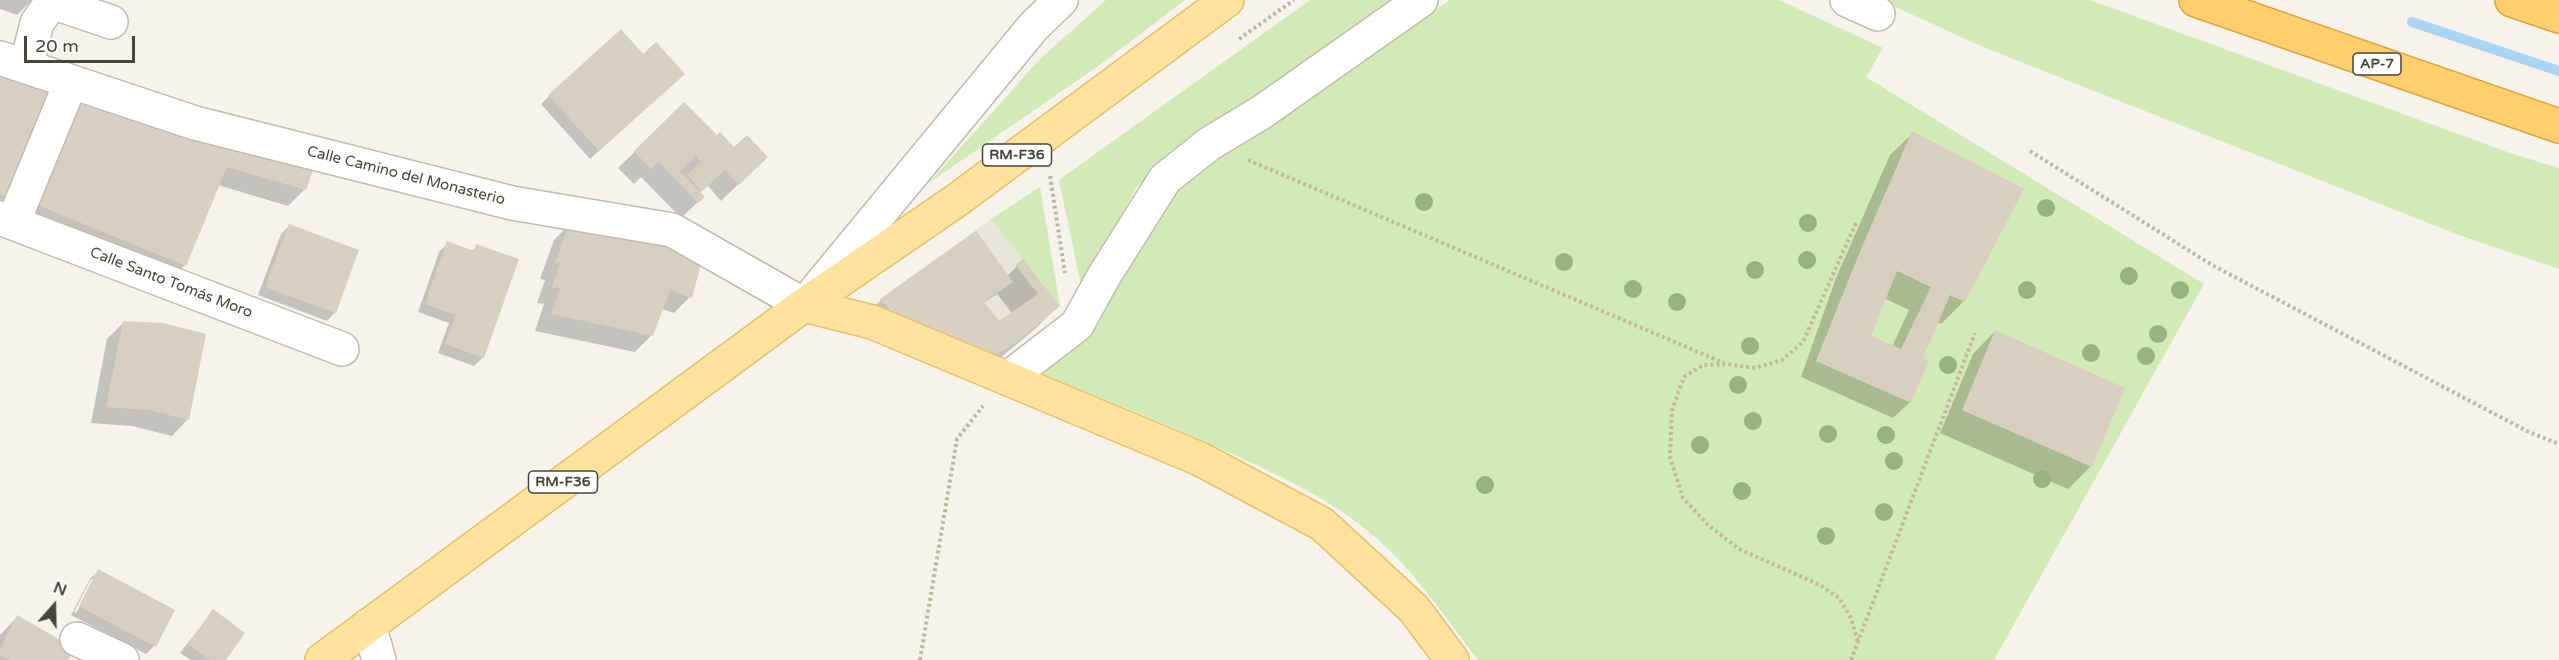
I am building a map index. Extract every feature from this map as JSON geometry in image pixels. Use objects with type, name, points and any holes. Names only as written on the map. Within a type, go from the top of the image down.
[{"type":"highway","name":"AP-7","points":[[2196,0],[2559,126]]},
{"type":"highway","points":[[2512,0],[2559,16]]},
{"type":"main road","name":"RM-F36","points":[[322,660],[804,305],[957,200],[1227,0]]},
{"type":"main road","points":[[804,305],[873,322],[1200,459],[1322,524],[1414,609],[1452,660]]},
{"type":"street","points":[[804,305],[1034,26],[1061,0]]},
{"type":"street","points":[[1008,378],[1077,325],[1104,276],[1165,179],[1209,144],[1262,112],[1421,0]]},
{"type":"street","points":[[1846,0],[1878,14]]},
{"type":"street","points":[[13,63],[52,1],[111,22]]},
{"type":"street","name":"Calle Camino del Monasterio","points":[[13,63],[195,123],[512,203],[672,230],[804,305]]},
{"type":"street","points":[[6,220],[71,82]]},
{"type":"street","name":"Calle Santo Tomás Moro","points":[[6,220],[342,349]]},
{"type":"street","points":[[369,625],[380,660]]},
{"type":"street","points":[[77,639],[122,660]]},
{"type":"path","points":[[1235,42],[1294,0]]},
{"type":"path","points":[[1209,144],[1726,364]]},
{"type":"path","points":[[2030,151],[2212,265],[2529,432],[2559,444]]},
{"type":"path","points":[[1050,174],[1066,284]]},
{"type":"path","points":[[1856,223],[1803,342],[1782,360],[1755,368],[1726,364],[1703,365],[1684,377],[1672,410],[1670,457],[1683,498],[1707,525],[1739,549],[1820,585],[1839,598],[1851,618],[1858,642]]},
{"type":"path","points":[[1851,660],[1975,333]]},
{"type":"path","points":[[920,660],[957,439],[1008,378]]},
{"type":"shaded area","points":[[991,219],[1060,306],[992,357],[896,318],[880,299]]},
{"type":"green space","points":[[1106,0],[1185,0],[1101,64],[929,183],[1040,59]]},
{"type":"green space","points":[[1310,0],[1405,0],[1356,34],[1178,146],[1136,188],[1082,290],[1059,180]]},
{"type":"green space","points":[[1450,0],[1779,0],[1883,48],[1866,77],[2204,284],[1994,660],[1478,660],[1399,560],[1369,532],[1332,505],[1251,462],[1132,410],[1032,371],[1084,338],[1099,324],[1116,284],[1179,185],[1213,156]]},
{"type":"green space","points":[[1880,0],[2090,0],[2516,155],[2559,168],[2559,269],[2459,235],[1983,47]]},
{"type":"green space","points":[[1040,187],[1060,306],[991,219]]},
{"type":"building","points":[[621,29],[643,54],[656,42],[685,74],[599,151],[548,95]]},
{"type":"building","points":[[0,71],[57,88],[7,197],[0,194]]},
{"type":"building","points":[[76,98],[314,167],[306,190],[227,167],[186,266],[35,204]]},
{"type":"building","points":[[684,102],[717,135],[720,132],[734,147],[747,135],[768,157],[739,185],[725,170],[702,191],[687,175],[701,162],[696,156],[680,171],[705,197],[698,203],[659,162],[651,169],[634,151]]},
{"type":"building","points":[[1912,131],[2024,189],[1965,302],[1950,295],[1923,358],[1929,361],[1911,403],[1816,361]],"holes":[[[1897,271],[1931,287],[1901,349],[1871,336]]]},
{"type":"building","points":[[570,222],[663,240],[702,260],[692,298],[670,290],[653,336],[551,314],[560,288],[552,287],[560,263],[555,263]]},
{"type":"building","points":[[289,224],[359,250],[336,313],[265,287]]},
{"type":"building","points":[[976,231],[1013,282],[984,302],[999,321],[1038,294],[1015,265],[1023,259],[1060,306],[1017,342],[992,357],[896,318],[880,299]]},
{"type":"building","points":[[447,241],[474,251],[476,244],[519,259],[484,358],[445,344],[456,315],[425,304]]},
{"type":"building","points":[[123,321],[163,323],[206,334],[189,420],[149,410],[106,407]]},
{"type":"building","points":[[1995,330],[2125,388],[2092,467],[1962,410]]},
{"type":"building","points":[[98,569],[175,610],[156,647],[79,606]]},
{"type":"building","points":[[213,609],[245,633],[226,660],[210,660],[188,644]]},
{"type":"building","points":[[17,615],[76,649],[68,660],[10,660],[0,655],[0,649]]},
{"type":"waterway","points":[[2412,22],[2559,71]]}]
